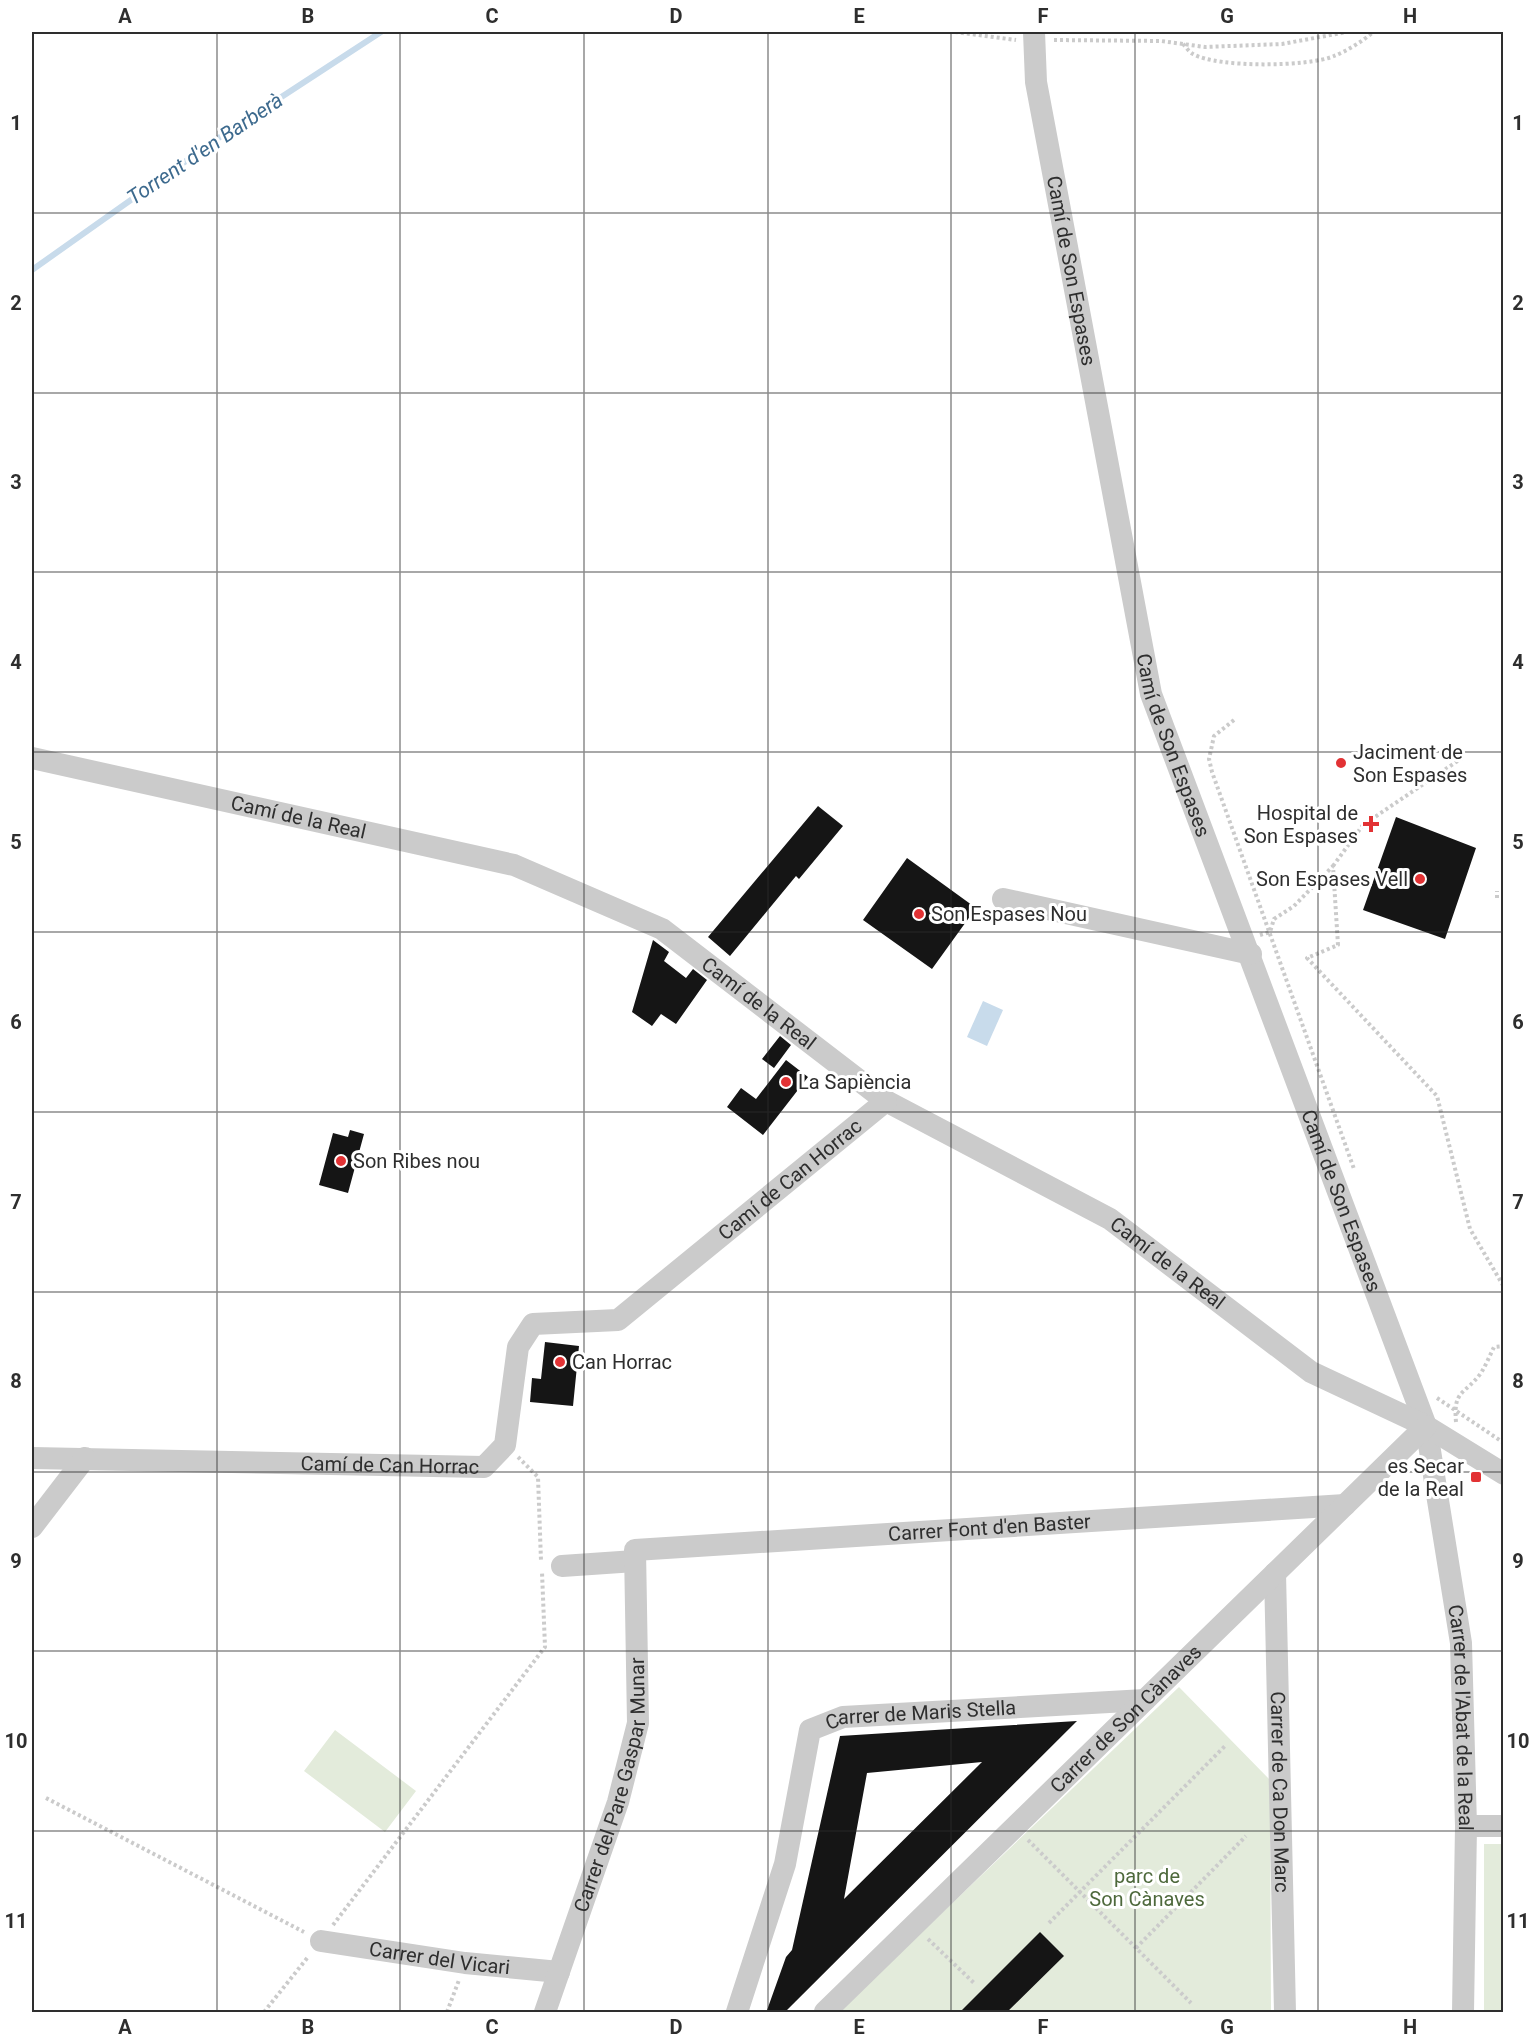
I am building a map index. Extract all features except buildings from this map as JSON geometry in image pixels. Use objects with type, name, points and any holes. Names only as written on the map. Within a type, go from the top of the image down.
[{"type":"street","name":"Camí de Son Espases","points":[[1033,36],[1036,82],[1151,694],[1248,947],[1426,1426]]},
{"type":"street","name":"Camí de la Real","points":[[32,758],[513,865],[662,929],[886,1101],[1110,1219],[1311,1372],[1426,1426],[1503,1474]]},
{"type":"street","points":[[1003,898],[1248,947]]},
{"type":"street","name":"Camí de Can Horrac","points":[[32,1458],[484,1467],[505,1444],[518,1347],[533,1324],[618,1320],[886,1101]]},
{"type":"street","name":"Carrer de Son Cànaves","points":[[825,2013],[1426,1426]]},
{"type":"street","name":"Carrer de l'Abat de la Real","points":[[1426,1426],[1461,1643],[1466,1826],[1462,2013]]},
{"type":"street","points":[[32,1527],[85,1458]]},
{"type":"street","name":"Carrer Font d'en Baster","points":[[562,1566],[635,1555],[1345,1505]]},
{"type":"street","name":"Carrer del Pare Gaspar Munar","points":[[545,2013],[618,1802],[638,1723],[635,1555]]},
{"type":"street","name":"Carrer de Ca Don Marc","points":[[1275,1573],[1285,2013]]},
{"type":"street","name":"Carrer de Maris Stella","points":[[737,2013],[785,1864],[810,1730],[843,1717],[1145,1700]]},
{"type":"street","points":[[1466,1826],[1503,1826]]},
{"type":"street","name":"Carrer del Vicari","points":[[321,1941],[465,1963],[559,1972]]},
{"type":"path","points":[[955,32],[1000,40],[1033,36],[1161,41],[1205,47],[1282,44],[1347,32]]},
{"type":"path","points":[[1183,44],[1192,54],[1209,60],[1262,64],[1311,61],[1334,56],[1373,32]]},
{"type":"path","points":[[1234,720],[1214,736],[1209,759],[1354,1170]]},
{"type":"path","points":[[1248,947],[1270,932],[1274,919],[1294,906],[1333,867],[1363,825],[1462,758]]},
{"type":"path","points":[[1333,867],[1338,945],[1307,958],[1437,1096],[1470,1229],[1503,1287]]},
{"type":"path","points":[[1497,891],[1497,898]]},
{"type":"path","points":[[1448,1439],[1456,1423],[1455,1410],[1460,1393],[1480,1374],[1494,1347],[1503,1346]]},
{"type":"path","points":[[1433,1395],[1503,1443]]},
{"type":"path","points":[[264,2013],[545,1647],[538,1477],[505,1444]]},
{"type":"path","points":[[1049,1923],[1226,1745]]},
{"type":"path","points":[[46,1798],[321,1941]]},
{"type":"path","points":[[1015,1827],[1191,2003]]},
{"type":"path","points":[[1136,1948],[1246,1836]]},
{"type":"path","points":[[914,1925],[974,1983]]},
{"type":"path","points":[[447,2013],[465,1963]]},
{"type":"green space","name":"parc de Son Cànaves","points":[[1179,1687],[1270,1780],[1271,2012],[838,2012]]},
{"type":"green space","points":[[335,1730],[416,1791],[385,1832],[304,1771]]},
{"type":"green space","points":[[1484,1844],[1503,1844],[1503,2012],[1484,2012]]},
{"type":"water","points":[[983,1001],[1003,1010],[987,1046],[967,1037]]},
{"type":"waterway","name":"Torrent d'en Barberà","points":[[32,270],[217,139],[381,32]]},
{"type":"place","name":"Jaciment de Son Espases","points":[[1341,763]]},
{"type":"place","name":"Hospital de Son Espases","points":[[1371,824]]},
{"type":"place","name":"Son Espases Vell","points":[[1420,879]]},
{"type":"place","name":"Son Espases Nou","points":[[919,914]]},
{"type":"place","name":"La Sapiència","points":[[786,1082]]},
{"type":"place","name":"Son Ribes nou","points":[[341,1161]]},
{"type":"place","name":"Can Horrac","points":[[560,1362]]},
{"type":"place","name":"es Secar de la Real","points":[[1476,1477]]}]
